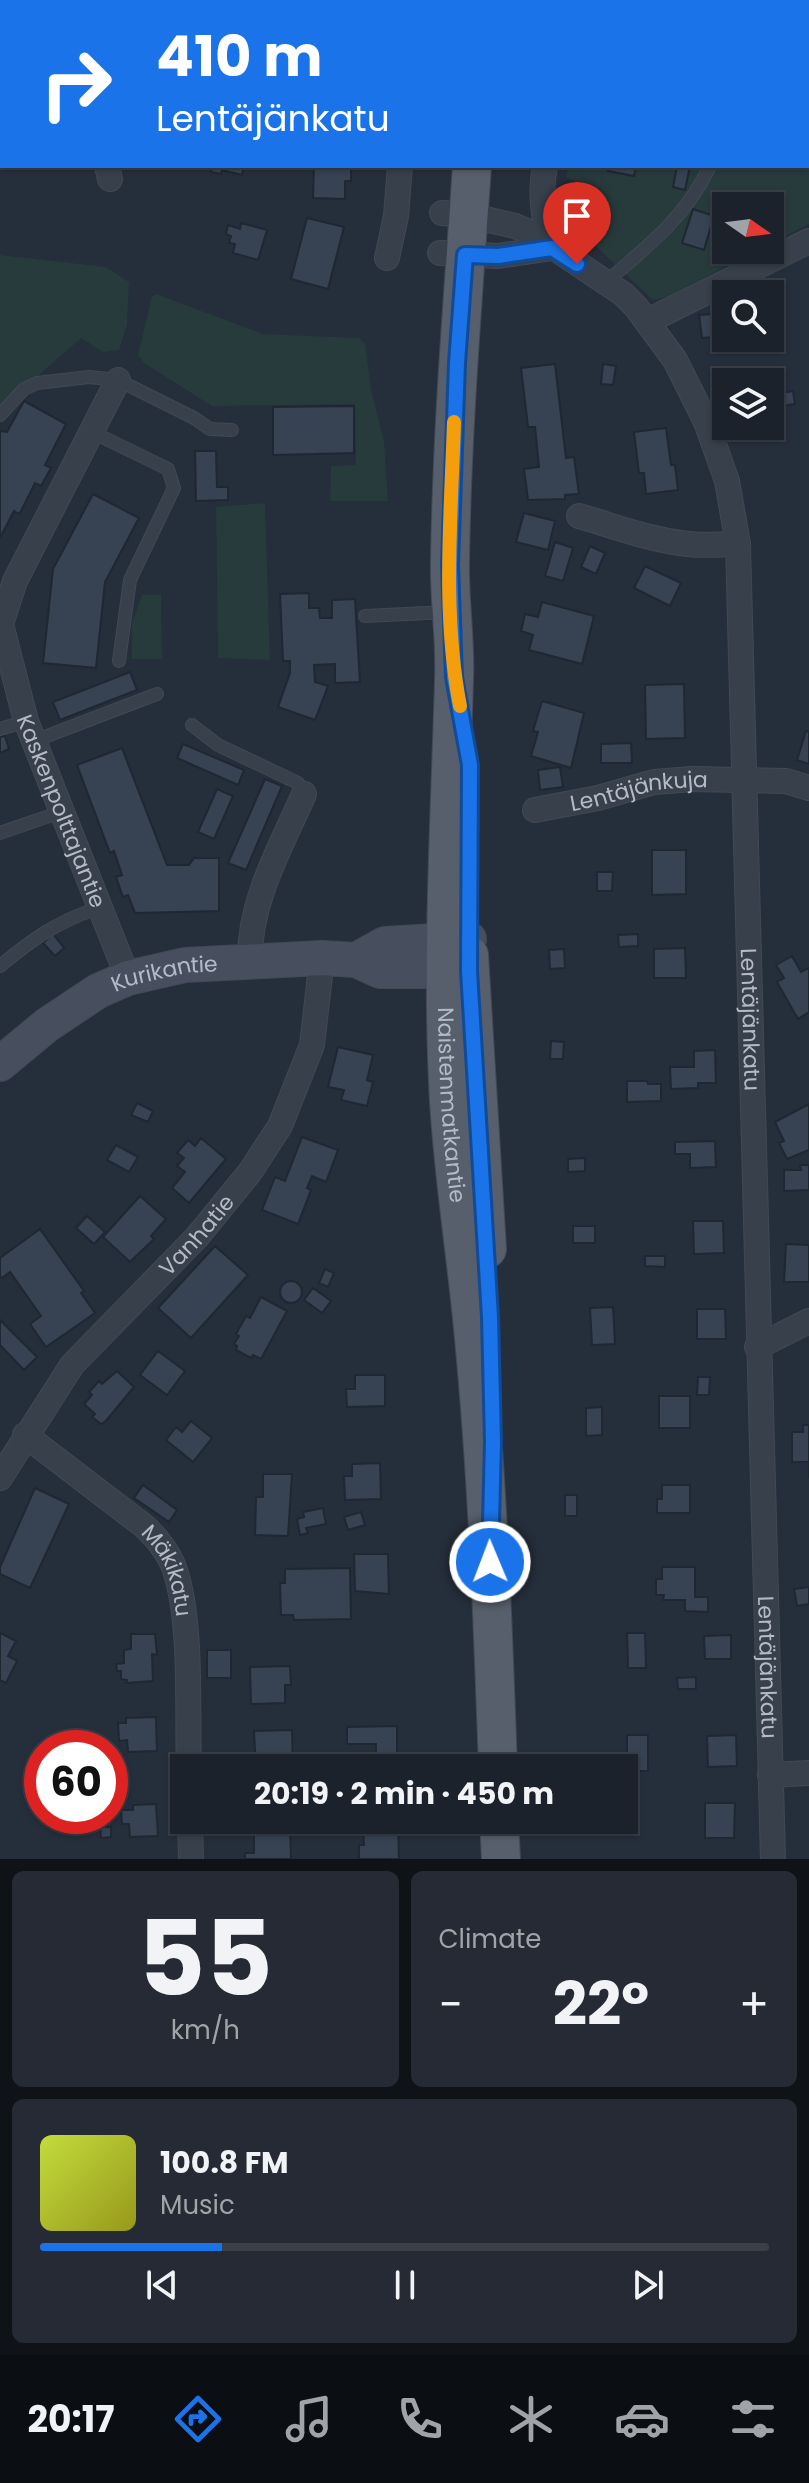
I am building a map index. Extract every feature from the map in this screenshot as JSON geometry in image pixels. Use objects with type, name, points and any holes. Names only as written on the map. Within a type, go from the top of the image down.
[{"type":"main road","name":"Naistenmatkantie","points":[[446,168],[455,214],[452,254],[457,363],[451,612],[454,677],[470,765],[449,1101],[475,1347],[489,1532],[497,1754]]},
{"type":"main road","name":"Naistenmatkantie","points":[[455,214],[471,168]]},
{"type":"main road","name":"Kurikantie","points":[[0,1064],[72,1006],[128,978],[185,965],[250,960],[356,960],[385,944],[457,955]]},
{"type":"main road","points":[[500,1834],[501,1859]]},
{"type":"street","points":[[387,258],[396,216],[400,168]]},
{"type":"street","points":[[452,254],[498,256],[552,248],[543,213],[542,178]]},
{"type":"street","name":"Lentäjänkatu","points":[[455,214],[515,226],[532,233],[623,294],[648,321],[675,360],[706,422],[727,481],[738,544],[773,1859]]},
{"type":"street","points":[[648,321],[809,241]]},
{"type":"street","name":"Kaskenpolttajantie","points":[[118,380],[15,581],[0,624],[30,731],[128,978]]},
{"type":"street","points":[[579,516],[652,538],[691,545],[738,544]]},
{"type":"street","name":"Lentäjänkuja","points":[[535,810],[598,798],[654,782],[693,779],[786,781],[809,788]]},
{"type":"street","points":[[250,960],[249,937],[258,901],[304,794]]},
{"type":"street","name":"Vanhatie","points":[[0,1478],[72,1365],[197,1237],[250,1172],[280,1126],[312,1045],[322,958]]},
{"type":"street","points":[[757,1347],[809,1321]]},
{"type":"street","name":"Mäkikatu","points":[[25,1435],[135,1518],[158,1539],[172,1562],[184,1614],[189,1754]]},
{"type":"street","points":[[770,1775],[809,1773]]},
{"type":"street","points":[[190,1834],[191,1859]]},
{"type":"lane","points":[[606,282],[671,226],[709,168]]},
{"type":"lane","points":[[0,415],[24,389],[37,383],[89,377],[118,380],[210,429],[232,430]]},
{"type":"lane","points":[[92,432],[168,469],[174,488],[130,580],[119,661]]},
{"type":"lane","points":[[365,616],[451,612]]},
{"type":"lane","points":[[0,729],[30,731],[157,694]]},
{"type":"lane","points":[[192,725],[218,745],[298,783],[304,794]]},
{"type":"lane","points":[[0,833],[61,812]]},
{"type":"lane","points":[[0,966],[57,924],[98,908]]},
{"type":"shaded area","points":[[568,168],[809,168],[809,224],[784,237],[784,192],[712,192],[712,264],[730,264],[668,297],[653,300],[585,236],[584,223],[572,207],[574,182],[566,177]]},
{"type":"shaded area","points":[[0,255],[106,267],[129,282],[127,325],[119,350],[103,352],[81,338],[0,409]]},
{"type":"shaded area","points":[[156,294],[263,334],[359,338],[365,344],[371,390],[384,441],[388,501],[330,501],[331,466],[356,465],[355,404],[212,406],[144,363],[138,355],[152,297]]},
{"type":"shaded area","points":[[265,503],[270,660],[218,658],[216,507]]},
{"type":"shaded area","points":[[161,594],[162,659],[132,659],[132,624],[142,595]]},
{"type":"building","points":[[211,168],[244,168],[242,175],[222,170],[221,174],[211,172]]},
{"type":"building","points":[[314,168],[351,168],[351,181],[345,181],[345,199],[313,198]]},
{"type":"building","points":[[609,168],[636,168],[634,176],[608,171]]},
{"type":"building","points":[[677,168],[690,168],[685,190],[673,187]]},
{"type":"building","points":[[693,209],[712,215],[704,250],[682,243]]},
{"type":"building","points":[[307,218],[344,227],[328,289],[291,279]]},
{"type":"building","points":[[241,223],[267,230],[258,260],[233,253],[235,244],[229,243],[231,236],[226,234],[228,225],[240,229]]},
{"type":"building","points":[[712,314],[712,337],[702,338],[699,315]]},
{"type":"building","points":[[555,364],[566,458],[574,457],[579,494],[565,495],[565,499],[528,500],[524,469],[539,467],[535,427],[528,427],[521,368]]},
{"type":"building","points":[[603,364],[616,366],[613,385],[601,384]]},
{"type":"building","points":[[793,391],[795,404],[784,406],[784,392]]},
{"type":"building","points":[[24,401],[66,424],[45,465],[51,468],[41,486],[35,483],[21,511],[19,514],[14,511],[0,538],[0,431],[7,432]]},
{"type":"building","points":[[354,406],[354,453],[273,455],[273,407]]},
{"type":"building","points":[[666,428],[678,490],[646,494],[644,473],[639,473],[634,432]]},
{"type":"building","points":[[195,451],[216,451],[217,487],[228,487],[228,500],[196,501]]},
{"type":"building","points":[[93,494],[139,518],[105,582],[96,668],[43,663],[53,569]]},
{"type":"building","points":[[524,513],[555,521],[548,550],[516,542]]},
{"type":"building","points":[[555,542],[573,548],[563,581],[545,576]]},
{"type":"building","points":[[590,546],[605,553],[596,574],[581,567]]},
{"type":"building","points":[[645,566],[681,583],[670,606],[634,588]]},
{"type":"building","points":[[309,593],[309,608],[319,608],[320,618],[332,618],[332,600],[355,599],[360,682],[335,683],[335,664],[314,665],[315,682],[328,686],[315,720],[278,707],[290,673],[290,661],[283,661],[280,594]]},
{"type":"building","points":[[542,602],[594,616],[582,664],[529,650],[533,635],[521,631],[525,614],[538,617]]},
{"type":"building","points":[[130,672],[137,690],[60,720],[53,702]]},
{"type":"building","points":[[684,684],[685,738],[646,739],[645,685]]},
{"type":"building","points":[[542,701],[584,713],[571,768],[531,756],[538,732],[533,731]]},
{"type":"building","points":[[806,731],[809,732],[809,764],[797,760]]},
{"type":"building","points":[[5,736],[9,749],[0,753],[0,737]]},
{"type":"building","points":[[631,743],[632,763],[601,763],[601,744]]},
{"type":"building","points":[[183,744],[244,770],[238,785],[177,758]]},
{"type":"building","points":[[122,748],[167,865],[189,865],[194,858],[219,858],[219,911],[135,913],[128,895],[123,897],[116,877],[122,875],[114,851],[110,853],[77,765]]},
{"type":"building","points":[[560,767],[563,787],[540,790],[538,770]]},
{"type":"building","points":[[265,779],[282,786],[246,870],[228,863]]},
{"type":"building","points":[[217,789],[233,796],[214,839],[198,832]]},
{"type":"building","points":[[652,850],[686,850],[686,894],[652,895]]},
{"type":"building","points":[[597,872],[613,872],[612,891],[597,891]]},
{"type":"building","points":[[53,934],[64,948],[55,956],[43,943]]},
{"type":"building","points":[[638,934],[638,946],[619,947],[618,935]]},
{"type":"building","points":[[685,948],[686,978],[654,978],[654,949]]},
{"type":"building","points":[[564,949],[565,968],[550,969],[549,950]]},
{"type":"building","points":[[792,956],[801,972],[809,968],[809,1012],[798,1019],[777,982],[784,978],[776,965]]},
{"type":"building","points":[[551,1041],[564,1042],[563,1059],[550,1059]]},
{"type":"building","points":[[338,1047],[373,1055],[367,1080],[373,1082],[367,1106],[341,1100],[344,1090],[328,1087]]},
{"type":"building","points":[[715,1050],[716,1083],[698,1083],[698,1088],[671,1089],[670,1067],[694,1067],[694,1051]]},
{"type":"building","points":[[627,1081],[661,1084],[661,1101],[627,1102]]},
{"type":"building","points":[[137,1103],[153,1111],[148,1122],[131,1115]]},
{"type":"building","points":[[809,1104],[809,1150],[787,1159],[779,1143],[784,1141],[775,1122]]},
{"type":"building","points":[[302,1137],[338,1150],[326,1182],[312,1176],[307,1188],[311,1190],[298,1224],[262,1210],[275,1177],[285,1181]]},
{"type":"building","points":[[201,1138],[226,1159],[189,1203],[172,1188],[185,1172],[177,1166],[184,1158],[177,1153],[188,1140],[195,1146]]},
{"type":"building","points":[[715,1141],[716,1167],[690,1168],[690,1154],[675,1154],[675,1142]]},
{"type":"building","points":[[116,1145],[138,1157],[129,1172],[107,1160]]},
{"type":"building","points":[[585,1158],[585,1171],[568,1172],[568,1159]]},
{"type":"building","points":[[800,1165],[809,1165],[809,1190],[784,1191],[784,1170],[801,1170]]},
{"type":"building","points":[[140,1196],[166,1219],[151,1236],[154,1239],[130,1262],[103,1237]]},
{"type":"building","points":[[87,1216],[105,1232],[94,1244],[76,1228]]},
{"type":"building","points":[[693,1221],[723,1221],[724,1253],[694,1254]]},
{"type":"building","points":[[573,1226],[595,1226],[595,1243],[573,1243]]},
{"type":"building","points":[[40,1229],[84,1291],[81,1293],[95,1313],[46,1347],[30,1324],[41,1316],[10,1272],[2,1278],[0,1276],[0,1258]]},
{"type":"building","points":[[786,1244],[809,1245],[809,1282],[784,1282]]},
{"type":"building","points":[[215,1246],[248,1275],[191,1338],[158,1308]]},
{"type":"building","points":[[645,1256],[665,1256],[665,1267],[645,1266]]},
{"type":"building","points":[[325,1269],[334,1273],[328,1287],[319,1283]]},
{"type":"building","points":[[291,1281],[299,1284],[302,1292],[299,1300],[291,1303],[283,1300],[280,1292],[283,1284]]},
{"type":"building","points":[[313,1288],[331,1301],[322,1313],[304,1300]]},
{"type":"building","points":[[261,1297],[287,1311],[261,1359],[253,1355],[251,1358],[236,1350],[234,1344],[246,1316],[250,1318]]},
{"type":"building","points":[[613,1307],[615,1344],[592,1345],[590,1308]]},
{"type":"building","points":[[697,1309],[725,1309],[726,1339],[697,1339]]},
{"type":"building","points":[[0,1320],[37,1357],[24,1370],[0,1345]]},
{"type":"building","points":[[158,1351],[185,1371],[167,1395],[140,1375]]},
{"type":"building","points":[[117,1371],[134,1387],[101,1424],[84,1404],[99,1381],[102,1384]]},
{"type":"building","points":[[355,1375],[385,1375],[385,1406],[347,1407],[346,1389],[355,1389]]},
{"type":"building","points":[[698,1377],[710,1377],[709,1395],[697,1395]]},
{"type":"building","points":[[659,1396],[690,1396],[690,1428],[659,1428]]},
{"type":"building","points":[[602,1407],[602,1435],[586,1436],[586,1408]]},
{"type":"building","points":[[191,1421],[212,1438],[193,1462],[166,1440],[176,1427],[182,1432]]},
{"type":"building","points":[[803,1425],[809,1425],[809,1462],[792,1462],[792,1432],[803,1432]]},
{"type":"building","points":[[380,1463],[381,1499],[345,1500],[344,1476],[352,1476],[352,1464]]},
{"type":"building","points":[[263,1474],[292,1474],[288,1536],[255,1535],[256,1497],[263,1497]]},
{"type":"building","points":[[143,1485],[177,1510],[169,1522],[134,1498]]},
{"type":"building","points":[[662,1485],[690,1485],[690,1513],[657,1513],[657,1499],[662,1499]]},
{"type":"building","points":[[35,1488],[69,1504],[30,1588],[0,1574],[0,1567]]},
{"type":"building","points":[[565,1495],[577,1495],[577,1516],[565,1516]]},
{"type":"building","points":[[323,1508],[326,1524],[306,1528],[308,1533],[300,1535],[297,1519],[304,1517],[303,1512]]},
{"type":"building","points":[[361,1512],[365,1525],[348,1530],[344,1517]]},
{"type":"building","points":[[354,1554],[388,1554],[389,1594],[355,1591]]},
{"type":"building","points":[[662,1567],[695,1567],[695,1597],[708,1597],[708,1612],[685,1611],[685,1600],[663,1600],[664,1595],[656,1595],[656,1579],[662,1579]]},
{"type":"building","points":[[350,1568],[351,1619],[294,1620],[293,1615],[281,1615],[280,1583],[285,1583],[285,1569]]},
{"type":"building","points":[[809,1587],[809,1604],[797,1606],[794,1589]]},
{"type":"building","points":[[0,1633],[16,1641],[8,1656],[17,1661],[6,1683],[0,1680]]},
{"type":"building","points":[[627,1633],[645,1633],[646,1668],[628,1668]]},
{"type":"building","points":[[131,1634],[155,1634],[157,1655],[152,1654],[153,1681],[126,1683],[127,1680],[121,1679],[121,1671],[117,1671],[116,1664],[124,1663],[124,1650],[131,1649]]},
{"type":"building","points":[[731,1635],[731,1659],[705,1659],[704,1636]]},
{"type":"building","points":[[207,1650],[231,1650],[231,1678],[207,1678]]},
{"type":"building","points":[[290,1666],[291,1685],[285,1685],[285,1703],[251,1704],[250,1667]]},
{"type":"building","points":[[696,1677],[696,1689],[678,1689],[677,1678]]},
{"type":"building","points":[[156,1717],[157,1751],[128,1752],[128,1730],[118,1730],[118,1723],[126,1723],[126,1718]]},
{"type":"building","points":[[397,1726],[397,1754],[376,1754],[376,1744],[347,1744],[347,1727]]},
{"type":"building","points":[[292,1730],[293,1754],[255,1754],[254,1731]]},
{"type":"building","points":[[627,1735],[648,1735],[648,1771],[638,1771],[638,1754],[627,1754]]},
{"type":"building","points":[[736,1735],[737,1766],[708,1767],[707,1736]]},
{"type":"building","points":[[705,1803],[735,1803],[734,1838],[705,1838]]},
{"type":"building","points":[[156,1804],[158,1836],[130,1837],[128,1810],[133,1810],[133,1805]]},
{"type":"building","points":[[254,1834],[290,1834],[291,1859],[245,1859],[245,1853],[254,1853]]},
{"type":"building","points":[[363,1834],[398,1834],[399,1859],[359,1859],[359,1845],[364,1845]]},
{"type":"slow traffic","points":[[454,422],[450,565],[454,677],[460,706]]},
{"type":"route","points":[[490,1562],[493,1442],[490,1317],[469,971],[470,765],[454,677],[451,612],[457,363],[465,255],[498,256],[552,248],[577,264]]}]
